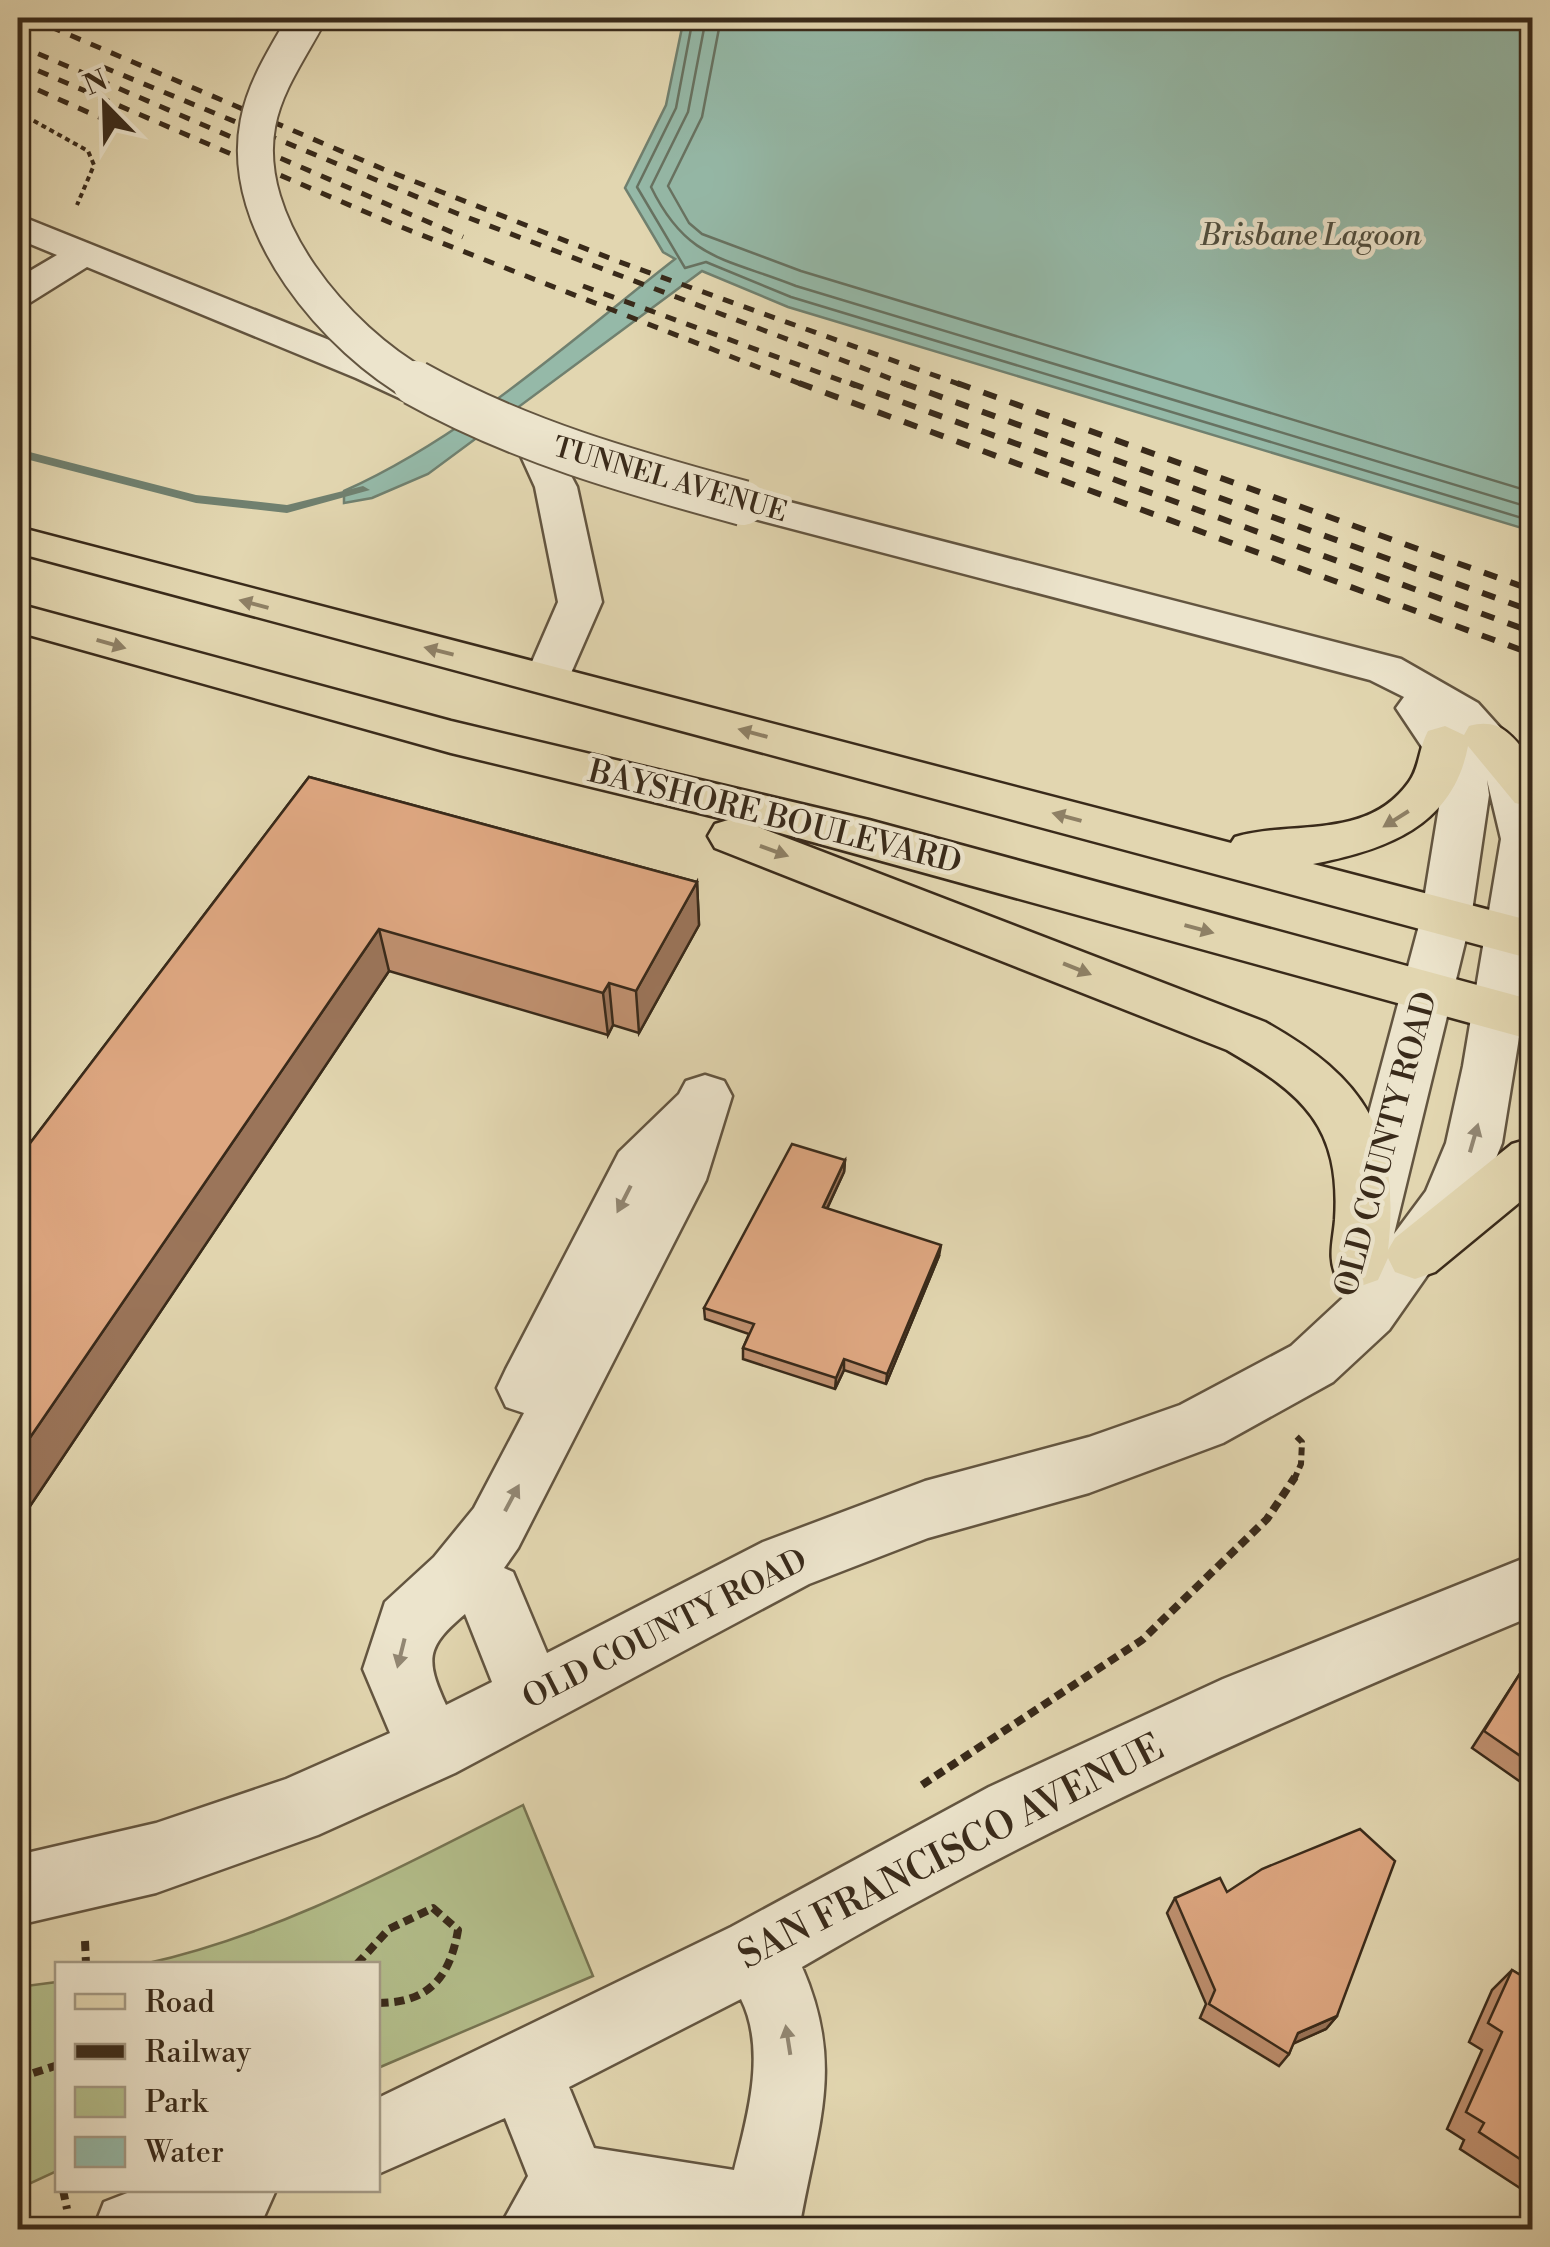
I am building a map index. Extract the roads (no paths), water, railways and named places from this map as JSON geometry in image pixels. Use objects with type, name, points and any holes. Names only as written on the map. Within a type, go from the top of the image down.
[{"type":"main road","points":[[18,540],[1522,937]]},
{"type":"main road","name":"BAYSHORE BOULEVARD","points":[[18,618],[451,737],[869,838],[1517,1016]]},
{"type":"main road","points":[[451,737],[854,880],[1246,1036],[1292,1059],[1325,1088],[1351,1124],[1362,1164],[1366,1212],[1358,1264]]},
{"type":"main road","points":[[1162,842],[1266,850],[1306,849],[1348,841],[1384,827],[1422,798],[1466,739],[1532,788]]},
{"type":"main road","points":[[1414,1256],[1532,1160]]},
{"type":"street","name":"TUNNEL AVENUE","points":[[307,18],[272,85],[256,134],[263,193],[281,248],[330,319],[424,391],[578,458],[1357,663],[1466,739],[1522,802],[1522,937]]},
{"type":"street","points":[[30,230],[404,386],[537,447],[556,487],[580,602],[548,678]]},
{"type":"street","points":[[18,294],[87,252]]},
{"type":"street","name":"TUNNEL AVENUE","points":[[1446,918],[1465,795],[1462,770],[1466,739]]},
{"type":"street","name":"OLD COUNTY ROAD","points":[[1286,1379],[1340,1312],[1358,1264],[1446,918]]},
{"type":"street","name":"OLD COUNTY ROAD","points":[[18,1890],[226,1838],[432,1749],[786,1564],[925,1510],[1140,1448],[1286,1379],[1368,1312],[1414,1256],[1450,1203],[1517,1016],[1522,937]]},
{"type":"street","points":[[432,1749],[396,1669],[408,1624],[457,1578],[496,1528],[669,1196],[706,1096],[639,1168],[456,1522],[457,1578]]},
{"type":"street","points":[[457,1578],[490,1593],[531,1697]]},
{"type":"street","name":"SAN FRANCISCO AVENUE","points":[[380,2135],[432,2116],[758,1952],[890,1874],[1014,1811],[1247,1702],[1532,1586]]},
{"type":"street","points":[[524,2069],[553,2206],[761,2221],[783,2134],[791,2058],[784,2014],[758,1952]]},
{"type":"street","points":[[132,2230],[232,2192]]},
{"type":"water","name":"Brisbane Lagoon","points":[[684,18],[1532,18],[1532,531],[788,307],[702,271],[428,474],[372,498],[344,503],[344,491],[432,444],[516,386],[675,259],[663,252],[625,188],[666,105]]},
{"type":"waterway","points":[[18,453],[196,499],[287,509],[363,490]]},
{"type":"railway","points":[[30,18],[383,169],[617,261],[964,386]]},
{"type":"railway","points":[[18,45],[463,237]]},
{"type":"railway","points":[[18,62],[391,223],[806,386]]},
{"type":"railway","points":[[103,67],[456,213],[910,386]]},
{"type":"railway","points":[[18,81],[101,118]]},
{"type":"railway","points":[[583,286],[856,386]]},
{"type":"railway","points":[[799,383],[1532,654]]},
{"type":"railway","points":[[850,383],[1532,632]]},
{"type":"railway","points":[[903,383],[1532,611]]},
{"type":"railway","points":[[957,383],[1532,590]]}]
